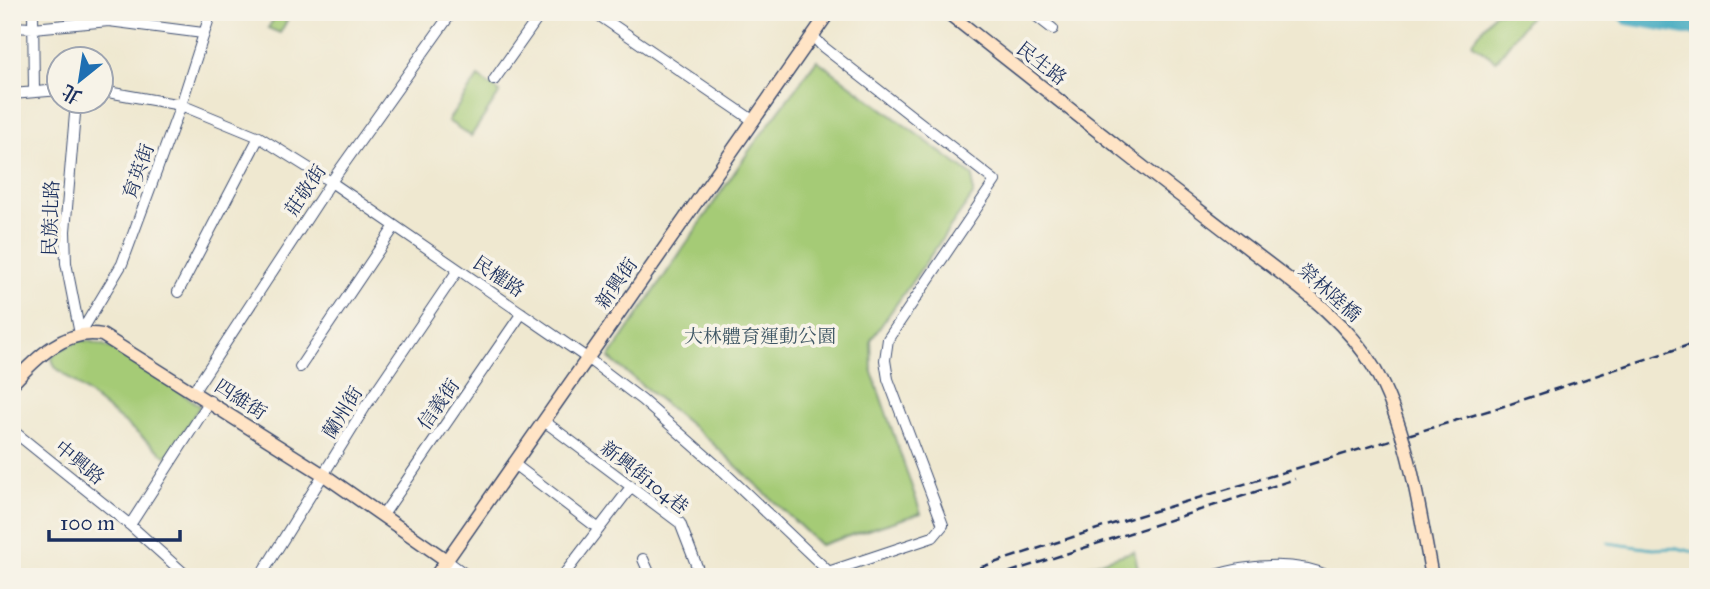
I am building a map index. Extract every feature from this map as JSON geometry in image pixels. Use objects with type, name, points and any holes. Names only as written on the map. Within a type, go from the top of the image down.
[{"type":"main road","name":"新興街","points":[[435,577],[829,12]]},
{"type":"main road","name":"民生路","points":[[947,12],[1114,144]]},
{"type":"main road","name":"榮林陸橋","points":[[1114,144],[1296,285],[1345,328],[1373,367],[1390,401],[1406,453],[1432,577]]},
{"type":"main road","points":[[12,384],[37,356],[80,334]]},
{"type":"main road","name":"四維街","points":[[80,334],[102,335],[194,391],[324,475],[446,560]]},
{"type":"street","points":[[33,12],[34,91]]},
{"type":"street","name":"育英街","points":[[80,334],[122,264],[211,12]]},
{"type":"street","name":"莊敬街","points":[[194,391],[331,182],[452,12]]},
{"type":"street","points":[[494,80],[542,12]]},
{"type":"street","points":[[594,12],[754,121]]},
{"type":"street","points":[[1031,12],[1053,29]]},
{"type":"street","points":[[12,27],[33,28],[109,21],[203,33]]},
{"type":"street","points":[[813,36],[822,46],[995,181],[888,339],[885,359],[888,379],[943,525],[933,537],[813,577]]},
{"type":"street","points":[[12,94],[46,91]]},
{"type":"street","name":"民權路","points":[[116,94],[180,105],[260,137],[331,182],[587,358],[653,409],[828,571]]},
{"type":"street","name":"民族北路","points":[[75,116],[65,231],[66,262],[80,334]]},
{"type":"street","points":[[178,292],[260,137]]},
{"type":"street","points":[[300,367],[395,226]]},
{"type":"street","name":"蘭州街","points":[[260,577],[365,407],[458,270]]},
{"type":"street","name":"信義街","points":[[383,515],[522,313]]},
{"type":"street","points":[[130,526],[209,401]]},
{"type":"street","name":"新興街104巷","points":[[544,421],[680,523],[701,577]]},
{"type":"street","name":"中興路","points":[[12,430],[188,577]]},
{"type":"street","points":[[514,464],[599,528]]},
{"type":"street","points":[[568,575],[599,528],[631,487]]},
{"type":"street","points":[[643,558],[651,577]]},
{"type":"street","points":[[446,560],[469,577]]},
{"type":"street","points":[[1208,577],[1257,566],[1295,567],[1332,577]]},
{"type":"green space","points":[[278,12],[292,12],[280,33],[268,28]]},
{"type":"green space","points":[[1495,12],[1533,12],[1496,61],[1472,43]]},
{"type":"green space","name":"大林體育運動公園","points":[[817,60],[973,176],[973,195],[871,340],[872,372],[921,513],[820,545],[710,441],[609,358],[751,148]]},
{"type":"green space","points":[[478,77],[500,92],[471,136],[448,121]]},
{"type":"green space","points":[[81,340],[96,343],[128,357],[200,406],[167,457],[55,367],[52,359],[55,352]]},
{"type":"green space","points":[[1134,551],[1140,577],[1054,577]]},
{"type":"waterway","points":[[1623,12],[1628,17],[1698,29]]},
{"type":"waterway","points":[[1608,543],[1653,549],[1677,548],[1698,553]]},
{"type":"railway","points":[[951,577],[1128,519],[1504,406],[1698,342]]},
{"type":"railway","points":[[995,577],[1295,479]]}]
